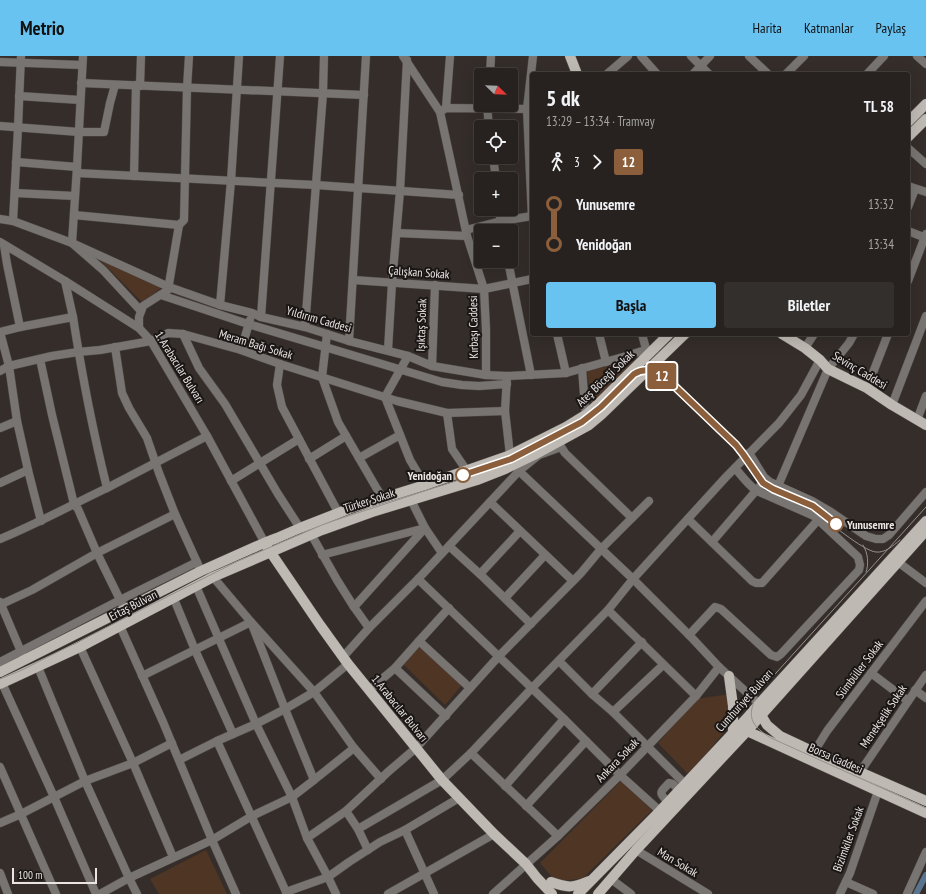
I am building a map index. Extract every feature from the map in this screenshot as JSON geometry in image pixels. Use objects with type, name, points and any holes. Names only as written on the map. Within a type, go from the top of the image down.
[{"type":"main road","points":[[571,56],[575,72]]},
{"type":"main road","points":[[910,120],[926,104]]},
{"type":"main road","points":[[910,135],[926,119]]},
{"type":"main road","name":"Ateş Böceği Sokak","points":[[513,462],[587,414],[598,405],[629,373],[647,350],[666,336]]},
{"type":"main road","name":"Yıldırım Caddesi","points":[[647,350],[675,341],[682,336]]},
{"type":"main road","name":"Ateş Böceği Sokak","points":[[560,444],[601,416],[683,336]]},
{"type":"main road","name":"Sevinç Caddesi","points":[[785,336],[820,360],[828,369],[867,388],[926,425]]},
{"type":"main road","name":"Türker Sokak","points":[[270,546],[311,534],[372,512],[477,480],[513,462],[560,444]]},
{"type":"main road","name":"Türker Sokak","points":[[270,546],[300,528],[338,512],[466,471],[513,462]]},
{"type":"main road","name":"Cumhuriyet Bulvarı","points":[[578,894],[660,811],[747,718],[926,521]]},
{"type":"main road","name":"Cumhuriyet Bulvarı","points":[[598,894],[636,850],[747,731],[926,531]]},
{"type":"main road","name":"Ertaş Bulvarı","points":[[0,672],[23,655],[124,610],[199,566],[270,546]]},
{"type":"main road","name":"Ertaş Bulvarı","points":[[1,684],[80,647],[270,546]]},
{"type":"main road","name":"1. Arabacılar Bulvarı","points":[[270,546],[345,661],[442,780],[494,834],[529,867],[549,890],[563,894]]},
{"type":"main road","points":[[729,676],[733,706],[733,732]]},
{"type":"main road","name":"Borsa Caddesi","points":[[761,715],[767,725],[780,736],[926,801]]},
{"type":"main road","points":[[747,718],[747,731]]},
{"type":"main road","name":"Borsa Caddesi","points":[[747,731],[926,813]]},
{"type":"main road","points":[[549,890],[576,886],[593,880]]},
{"type":"street","points":[[83,56],[72,243],[104,270],[141,311]]},
{"type":"street","points":[[134,176],[138,85],[141,56]]},
{"type":"street","points":[[139,328],[138,317],[143,306],[168,290],[179,225],[184,220],[189,56]]},
{"type":"street","points":[[220,305],[238,90],[239,56]]},
{"type":"street","points":[[261,317],[280,56]]},
{"type":"street","points":[[305,327],[324,56]]},
{"type":"street","points":[[349,341],[366,56]]},
{"type":"street","points":[[450,56],[443,110],[474,108]]},
{"type":"street","points":[[491,68],[492,56]]},
{"type":"street","points":[[532,72],[533,56]]},
{"type":"street","points":[[609,72],[628,56]]},
{"type":"street","points":[[641,56],[655,72]]},
{"type":"street","points":[[691,56],[707,72]]},
{"type":"street","points":[[695,72],[710,56]]},
{"type":"street","points":[[749,56],[766,72]]},
{"type":"street","points":[[788,72],[803,56]]},
{"type":"street","points":[[868,72],[884,56]]},
{"type":"street","points":[[916,56],[926,64]]},
{"type":"street","points":[[388,350],[400,191],[406,57]]},
{"type":"street","name":"Kırbaşı Caddesi","points":[[406,57],[443,110],[467,233],[484,289],[486,375]]},
{"type":"street","points":[[0,62],[21,60],[82,65]]},
{"type":"street","points":[[13,221],[21,60]]},
{"type":"street","points":[[81,83],[364,96]]},
{"type":"street","points":[[0,126],[79,132],[104,132],[115,85]]},
{"type":"street","points":[[19,96],[80,100]]},
{"type":"street","points":[[518,108],[530,109]]},
{"type":"street","points":[[910,150],[926,164]]},
{"type":"street","points":[[16,162],[134,176],[316,185],[459,195]]},
{"type":"street","points":[[912,187],[926,192]]},
{"type":"street","points":[[15,193],[75,196]]},
{"type":"street","points":[[74,216],[179,225]]},
{"type":"street","points":[[500,216],[501,224]]},
{"type":"street","points":[[396,233],[467,233],[501,221],[530,217]]},
{"type":"street","name":"Yıldırım Caddesi","points":[[0,219],[13,221],[72,243],[168,287],[220,305],[261,317],[305,327],[349,341],[388,350],[432,366],[507,380],[531,375],[566,373],[647,350]]},
{"type":"street","points":[[910,231],[926,236],[910,276]]},
{"type":"street","points":[[2,244],[20,327]]},
{"type":"street","name":"1. Arabacılar Bulvarı","points":[[2,244],[65,281],[139,328],[151,341],[270,546]]},
{"type":"street","points":[[509,268],[531,375]]},
{"type":"street","name":"Çalışkan Sokak","points":[[353,280],[484,289],[530,279]]},
{"type":"street","points":[[65,281],[73,317],[78,352],[107,488]]},
{"type":"street","name":"Işıktaş Sokak","points":[[432,366],[434,285]]},
{"type":"street","points":[[161,295],[248,324],[431,379],[453,384],[479,386],[507,380],[505,411],[513,462],[759,704],[761,715]]},
{"type":"street","points":[[241,350],[252,314]]},
{"type":"street","points":[[892,405],[926,316]]},
{"type":"street","points":[[41,521],[17,421],[9,366],[0,332],[73,317]]},
{"type":"street","name":"Meram Bağı Sokak","points":[[0,371],[9,366],[40,359],[151,341],[168,333],[183,334],[241,350],[280,364],[385,397],[447,413],[505,411]]},
{"type":"street","points":[[183,334],[199,368],[225,404],[278,494],[300,528]]},
{"type":"street","points":[[327,334],[322,377],[338,422],[383,498]]},
{"type":"street","points":[[557,336],[566,373]]},
{"type":"street","points":[[600,336],[606,362]]},
{"type":"street","points":[[643,336],[647,350]]},
{"type":"street","points":[[804,348],[813,336]]},
{"type":"street","points":[[778,486],[828,369],[853,336]]},
{"type":"street","points":[[867,388],[887,336]]},
{"type":"street","points":[[0,662],[23,655],[120,600],[199,566],[175,514],[155,464],[147,438],[122,393],[115,347]]},
{"type":"street","points":[[408,356],[385,397],[410,460],[425,485]]},
{"type":"street","points":[[40,359],[74,504],[78,509],[124,610]]},
{"type":"street","points":[[358,829],[442,780],[471,753],[608,610],[633,579],[749,453],[779,423],[801,395],[820,360]]},
{"type":"street","points":[[280,364],[277,385],[282,407],[338,512]]},
{"type":"street","points":[[582,368],[585,408],[587,414]]},
{"type":"street","points":[[917,420],[926,396]]},
{"type":"street","points":[[447,413],[452,449],[466,471]]},
{"type":"street","points":[[0,428],[17,421]]},
{"type":"street","points":[[359,458],[400,434]]},
{"type":"street","points":[[0,539],[41,521],[155,464],[207,436]]},
{"type":"street","points":[[309,459],[346,436]]},
{"type":"street","points":[[231,481],[299,439]]},
{"type":"street","points":[[560,444],[570,457],[632,518]]},
{"type":"street","points":[[749,453],[764,477],[770,482],[812,501],[866,536],[876,539],[883,539],[888,535],[926,492]]},
{"type":"street","points":[[178,760],[256,724],[314,692],[345,661],[369,628],[418,579],[490,502],[513,462]]},
{"type":"street","points":[[689,635],[715,607],[721,609],[771,655],[778,657],[859,570],[860,565],[858,556],[814,516],[757,491],[735,468]]},
{"type":"street","points":[[0,483],[28,470]]},
{"type":"street","points":[[712,542],[766,479]]},
{"type":"street","points":[[411,500],[425,528],[442,553]]},
{"type":"street","points":[[307,838],[346,811],[416,748],[499,656],[649,501]]},
{"type":"street","points":[[490,502],[573,581]]},
{"type":"street","points":[[23,655],[0,604],[32,590],[97,553],[175,514]]},
{"type":"street","points":[[688,519],[752,581],[756,583],[762,583],[818,520]]},
{"type":"street","points":[[322,554],[425,528]]},
{"type":"street","points":[[354,607],[425,528]]},
{"type":"street","points":[[480,574],[520,531]]},
{"type":"street","points":[[311,534],[354,607],[369,628]]},
{"type":"street","points":[[449,546],[505,598],[530,624]]},
{"type":"street","points":[[505,598],[545,555]]},
{"type":"street","points":[[898,562],[926,583]]},
{"type":"street","points":[[214,577],[251,622],[314,692],[354,748],[381,779]]},
{"type":"street","points":[[418,579],[620,775],[660,811]]},
{"type":"street","points":[[196,586],[256,724],[292,797],[307,838],[336,894]]},
{"type":"street","points":[[174,598],[195,650],[233,734]]},
{"type":"street","name":"Sümbüller Sokak","points":[[814,752],[826,732],[926,602]]},
{"type":"street","points":[[369,690],[395,668],[449,608]]},
{"type":"street","points":[[608,610],[696,696]]},
{"type":"street","points":[[142,676],[251,622]]},
{"type":"street","points":[[251,622],[314,780]]},
{"type":"street","points":[[120,626],[172,743],[236,894]]},
{"type":"street","points":[[419,641],[470,688]]},
{"type":"street","points":[[592,694],[642,642]]},
{"type":"street","points":[[80,647],[133,763],[173,857]]},
{"type":"street","points":[[559,661],[648,747],[682,787]]},
{"type":"street","points":[[613,712],[663,665]]},
{"type":"street","points":[[38,667],[85,781],[137,894]]},
{"type":"street","name":"Ankara Sokak","points":[[493,894],[529,867],[558,836],[648,747],[696,696],[720,667]]},
{"type":"street","points":[[395,668],[446,716]]},
{"type":"street","points":[[871,673],[908,701]]},
{"type":"street","name":"Menekşelik Sokak","points":[[860,772],[926,675]]},
{"type":"street","points":[[1,684],[54,798],[96,894]]},
{"type":"street","points":[[915,690],[926,698]]},
{"type":"street","points":[[505,786],[564,719]]},
{"type":"street","points":[[217,741],[287,893],[328,876],[380,842],[405,830],[459,798]]},
{"type":"street","points":[[526,806],[586,741]]},
{"type":"street","points":[[0,823],[54,798],[85,781],[133,763],[172,743]]},
{"type":"street","points":[[100,894],[129,878],[212,840],[252,816],[292,797],[354,748]]},
{"type":"street","points":[[471,753],[558,836]]},
{"type":"street","points":[[0,767],[56,894]]},
{"type":"street","name":"Bizimkiler Sokak","points":[[840,894],[850,873],[878,791]]},
{"type":"street","points":[[346,811],[358,829],[368,850]]},
{"type":"street","points":[[405,830],[434,894]]},
{"type":"street","points":[[388,894],[494,834]]},
{"type":"street","name":"Man Sokak","points":[[636,850],[708,894]]},
{"type":"street","points":[[907,894],[926,852]]},
{"type":"street","points":[[0,873],[8,894]]},
{"type":"street","points":[[611,880],[630,894]]},
{"type":"street","points":[[846,882],[873,894]]},
{"type":"shaded area","points":[[99,259],[162,287],[142,302]]},
{"type":"shaded area","points":[[638,360],[592,407],[587,371]]},
{"type":"shaded area","points":[[418,644],[462,685],[445,705],[402,663]]},
{"type":"shaded area","points":[[729,694],[733,721],[689,775],[658,743],[697,699]]},
{"type":"shaded area","points":[[621,781],[652,810],[583,878],[564,881],[552,877],[540,863]]},
{"type":"shaded area","points":[[206,850],[227,894],[159,894],[150,879]]},
{"type":"waterway","points":[[916,894],[926,875]]},
{"type":"tram line","name":"12","points":[[463,475],[511,459],[582,422],[601,407],[630,377],[639,371],[646,370],[656,372],[665,377],[736,445],[763,483],[773,489],[813,506],[836,524]]},
{"type":"tram line","points":[[0,679],[22,670],[236,562],[322,525],[512,461],[587,421],[601,411],[632,380],[640,375],[648,373],[657,375],[666,382],[737,451],[759,483],[771,492],[808,507],[854,541],[870,550],[876,552],[883,551],[892,547],[900,540]]},
{"type":"tram line","points":[[926,507],[758,693],[754,701],[751,714],[754,724],[758,729],[771,738],[926,808]]},
{"type":"tram line","points":[[863,545],[868,558],[866,572]]},
{"type":"place","name":"Yenidoğan","points":[[463,475]]},
{"type":"place","name":"Yunusemre","points":[[836,524]]}]
